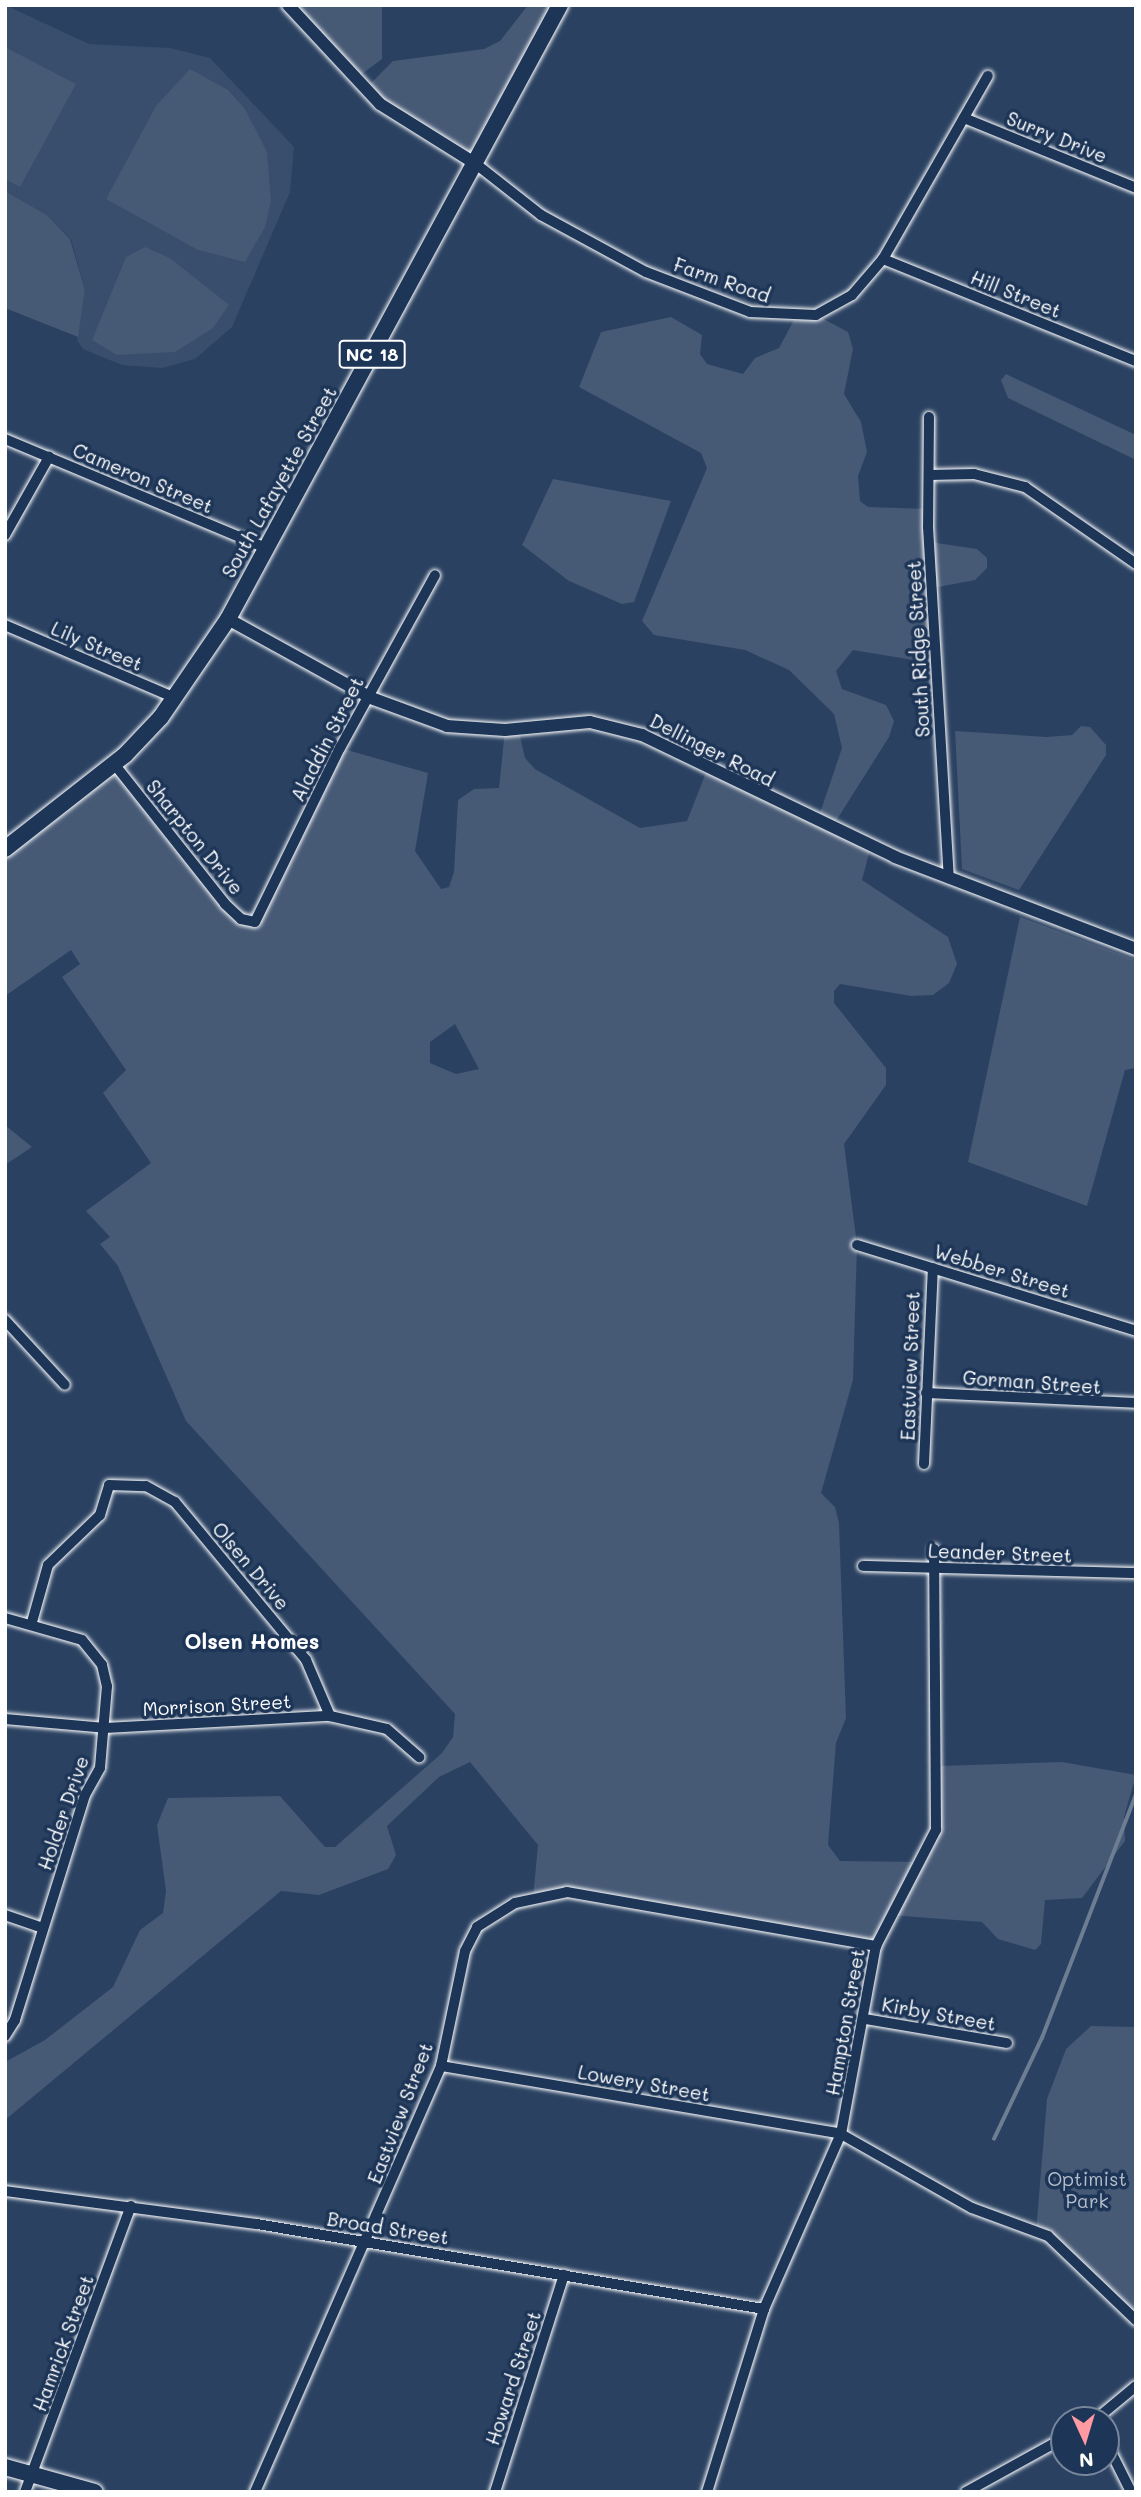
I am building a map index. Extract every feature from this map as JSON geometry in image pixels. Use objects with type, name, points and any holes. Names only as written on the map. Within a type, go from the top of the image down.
[{"type":"main road","name":"South Lafayette Street","points":[[5,849],[115,765],[175,698],[228,619],[560,5]]},
{"type":"main road","points":[[5,2467],[95,2492]]},
{"type":"street","points":[[288,5],[380,104],[475,164]]},
{"type":"street","name":"Farm Road","points":[[475,164],[580,240],[750,312],[816,315],[852,295],[883,259],[988,76]]},
{"type":"street","name":"Surry Drive","points":[[964,118],[1136,188]]},
{"type":"street","name":"Hill Street","points":[[883,259],[1136,361]]},
{"type":"street","name":"South Ridge Street","points":[[929,417],[929,475],[949,878]]},
{"type":"street","name":"Cameron Street","points":[[5,439],[268,549]]},
{"type":"street","points":[[5,535],[49,457]]},
{"type":"street","points":[[929,475],[974,474],[1025,487],[1136,564]]},
{"type":"street","name":"Aladdin Street","points":[[255,922],[368,697],[435,575]]},
{"type":"street","name":"Dellinger Road","points":[[228,619],[368,697],[399,711],[471,729],[590,722],[622,728],[831,829],[949,878],[1136,949]]},
{"type":"street","name":"Lily Street","points":[[5,625],[175,698]]},
{"type":"street","name":"Sharpton Drive","points":[[115,765],[225,904],[241,919],[255,922]]},
{"type":"street","name":"Webber Street","points":[[857,1245],[1136,1331]]},
{"type":"street","name":"Eastview Street","points":[[924,1464],[933,1268]]},
{"type":"street","points":[[5,1320],[65,1385]]},
{"type":"street","name":"Gorman Street","points":[[926,1393],[1136,1403]]},
{"type":"street","name":"Olsen Drive","points":[[32,1622],[48,1565],[100,1515],[109,1485],[146,1486],[176,1502],[315,1672],[330,1716]]},
{"type":"street","name":"Hampton Street","points":[[707,2492],[764,2309],[841,2134],[865,2019],[876,1946],[936,1830],[937,1571],[934,1549]]},
{"type":"street","name":"Leander Street","points":[[863,1566],[937,1571],[1136,1573]]},
{"type":"street","name":"Holder Drive","points":[[5,1618],[32,1622],[66,1633],[93,1649],[106,1676],[105,1728],[100,1768],[85,1795],[15,2021],[5,2036]]},
{"type":"street","name":"Morrison Street","points":[[5,1719],[105,1728],[330,1716],[387,1729],[418,1757]]},
{"type":"street","name":"Eastview Street","points":[[255,2492],[368,2242],[441,2066],[469,1937],[493,1916],[533,1898],[567,1892],[876,1946]]},
{"type":"street","points":[[5,1916],[43,1928]]},
{"type":"street","name":"Kirby Street","points":[[865,2019],[1007,2043]]},
{"type":"street","name":"Lowery Street","points":[[441,2066],[841,2134],[972,2208],[1048,2236],[1136,2320]]},
{"type":"street","name":"Broad Street","points":[[5,2191],[131,2206],[368,2242],[764,2309]]},
{"type":"street","name":"Hamrick Street","points":[[25,2492],[131,2206]]},
{"type":"street","name":"Howard Street","points":[[495,2492],[564,2275]]},
{"type":"street","points":[[1112,2406],[1136,2386]]},
{"type":"street","points":[[966,2492],[1050,2446]]},
{"type":"street","points":[[1120,2471],[1130,2492]]},
{"type":"shaded area","points":[[5,5],[89,44],[170,48],[210,58],[294,147],[290,192],[232,327],[195,359],[162,368],[122,365],[83,349],[77,340],[85,290],[71,239],[47,215],[5,191]]},
{"type":"green space","points":[[288,5],[382,5],[382,59],[354,80]]},
{"type":"green space","points":[[528,5],[560,5],[476,164],[364,90],[393,61],[484,49],[500,41]]},
{"type":"green space","points":[[5,47],[76,84],[20,187],[5,179]]},
{"type":"green space","points":[[190,69],[228,90],[245,109],[267,152],[271,201],[265,227],[245,262],[198,250],[106,199],[156,106]]},
{"type":"green space","points":[[5,191],[47,215],[70,239],[85,290],[78,337],[5,308]]},
{"type":"green space","points":[[145,247],[170,258],[229,305],[213,328],[175,352],[117,355],[92,340],[126,257]]},
{"type":"green space","points":[[816,315],[848,332],[853,349],[844,394],[861,422],[867,452],[858,476],[860,501],[868,507],[928,509],[930,542],[977,549],[987,558],[987,568],[975,580],[933,588],[937,664],[853,650],[836,671],[842,689],[886,705],[894,721],[889,737],[831,829],[871,846],[862,880],[948,937],[957,964],[949,983],[933,995],[911,996],[840,984],[834,991],[834,1003],[886,1068],[886,1085],[844,1144],[857,1245],[853,1380],[821,1493],[835,1507],[839,1523],[846,1718],[836,1743],[828,1845],[840,1861],[923,1862],[930,1849],[938,1766],[1062,1762],[1136,1775],[1124,1817],[1125,1841],[1082,1898],[1045,1900],[1041,1944],[1035,1950],[998,1939],[982,1922],[890,1915],[876,1946],[585,1895],[533,1898],[538,1845],[470,1762],[439,1777],[387,1826],[396,1855],[388,1869],[319,1895],[281,1891],[5,2120],[5,2062],[45,2040],[113,1987],[140,1930],[163,1913],[166,1891],[157,1825],[168,1798],[280,1796],[325,1847],[335,1847],[442,1753],[453,1737],[455,1714],[186,1421],[118,1266],[100,1244],[110,1237],[86,1211],[151,1163],[103,1093],[126,1070],[62,977],[80,964],[71,950],[5,996],[5,849],[115,765],[225,904],[251,922],[340,748],[428,773],[415,851],[441,889],[449,887],[454,872],[458,800],[474,789],[499,788],[505,730],[518,728],[525,758],[535,769],[640,828],[687,821],[707,770],[817,822],[842,748],[834,714],[789,670],[745,650],[654,635],[642,621],[707,468],[701,453],[579,387],[601,332],[671,317],[702,335],[700,354],[707,364],[743,374],[755,358],[779,348],[795,318]],"holes":[[[455,1024],[479,1069],[456,1074],[430,1063],[430,1042]]]},
{"type":"green space","points":[[1006,374],[1136,435],[1136,460],[1008,398],[1001,380]]},
{"type":"green space","points":[[553,479],[671,501],[634,602],[622,604],[569,581],[522,545]]},
{"type":"green space","points":[[1081,726],[1090,727],[1106,745],[1106,755],[1019,890],[962,869],[955,731],[1047,737],[1072,735]]},
{"type":"green space","points":[[1020,917],[1136,960],[1136,1068],[1125,1070],[1087,1206],[968,1162]]},
{"type":"green space","points":[[5,1125],[32,1147],[5,1165]]},
{"type":"green space","name":"Optimist Park","points":[[1091,2026],[1136,2027],[1136,2320],[1036,2232],[1047,2099],[1066,2049]]},
{"type":"waterway","points":[[994,2139],[1042,2038],[1136,1795]]},
{"type":"district","name":"Olsen Homes","points":[[252,1641]]}]
